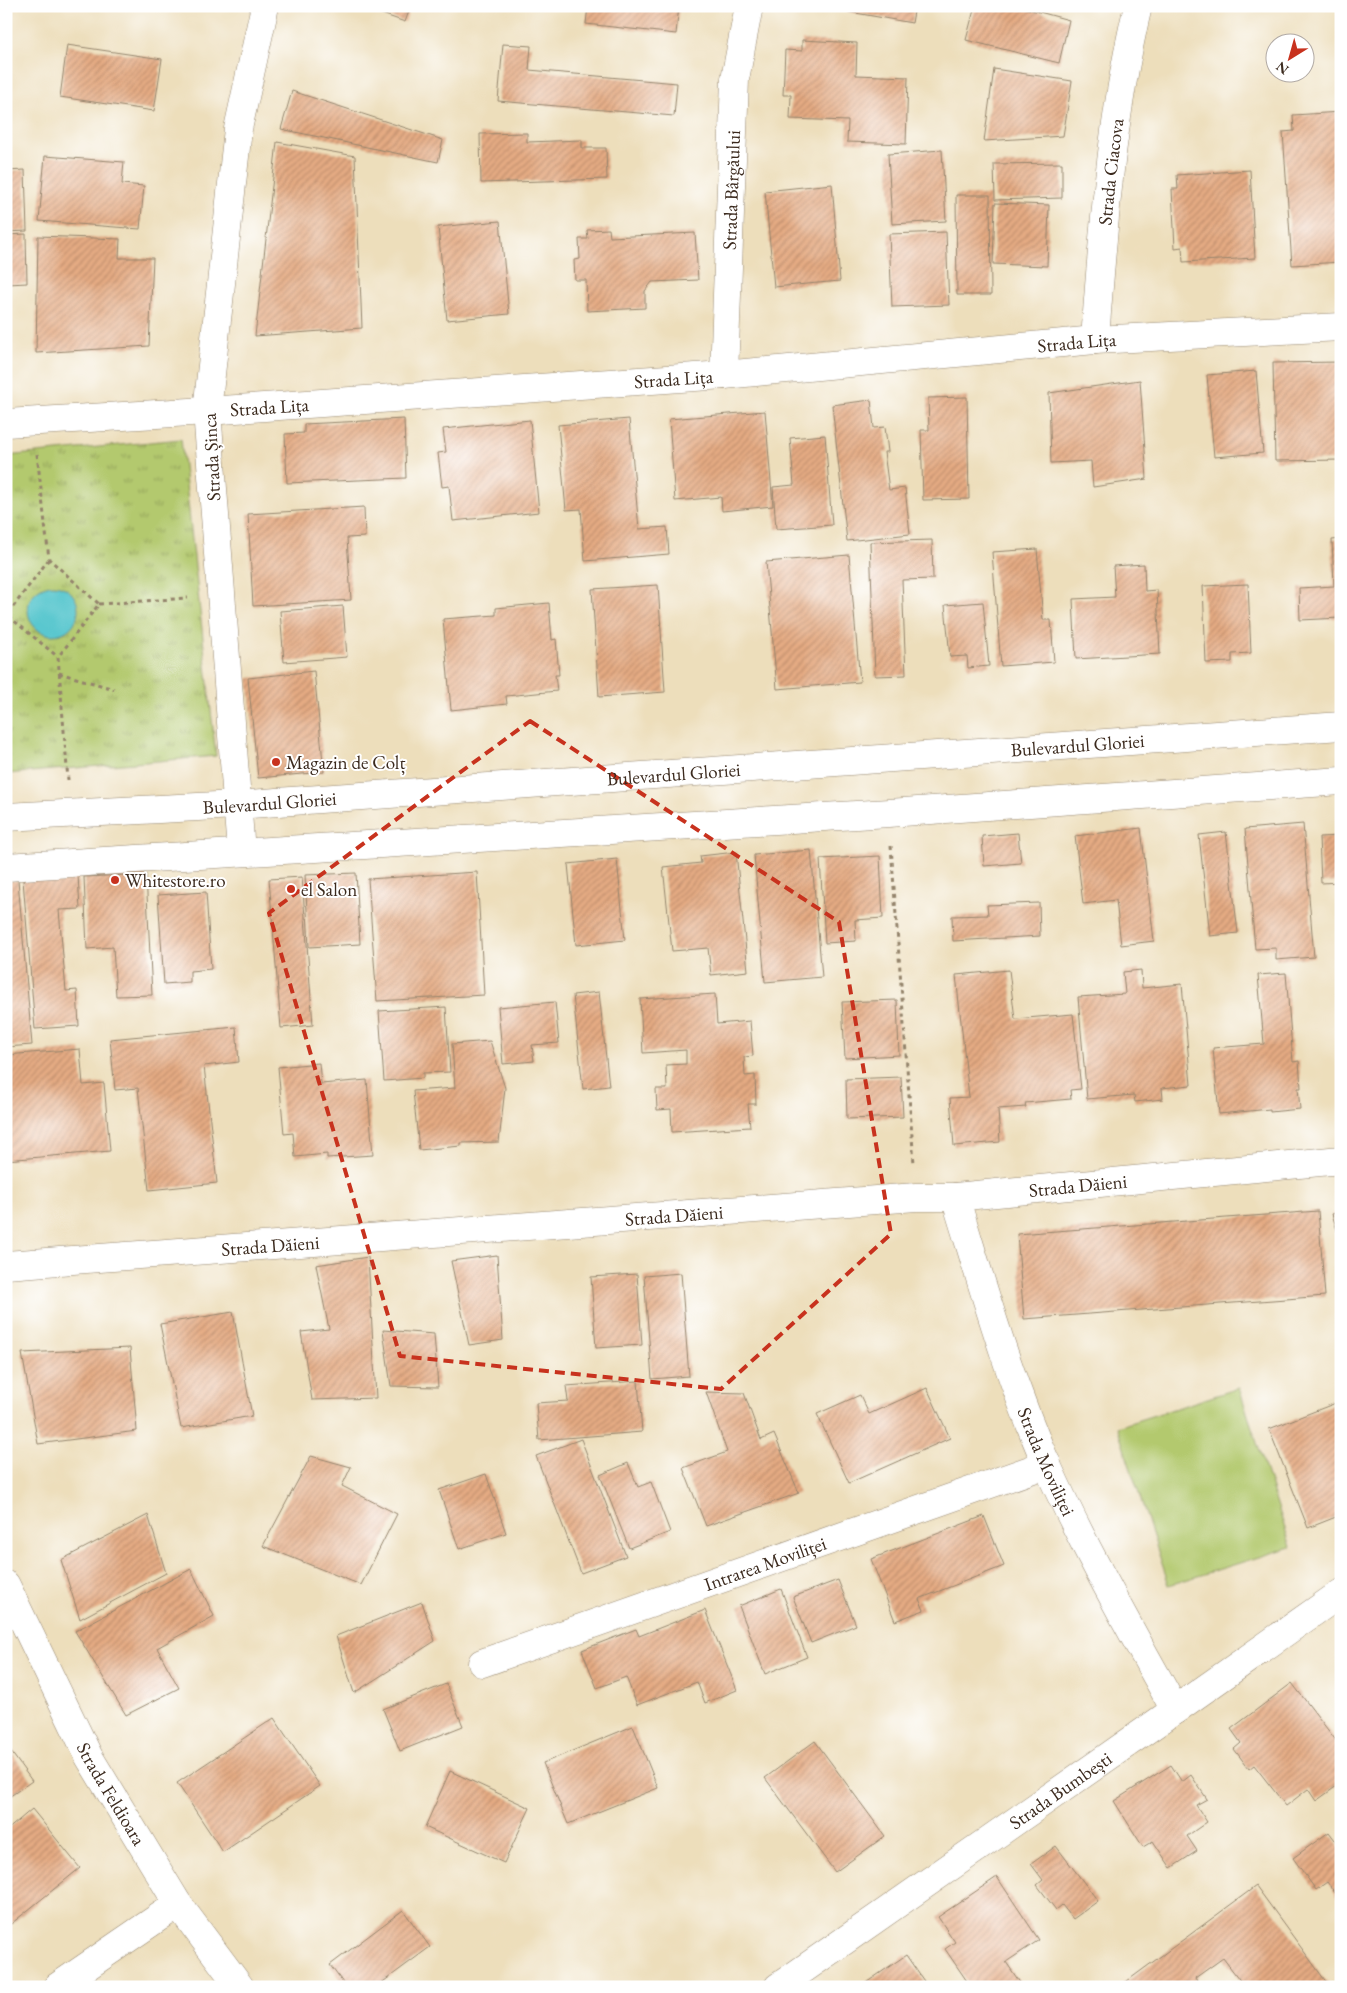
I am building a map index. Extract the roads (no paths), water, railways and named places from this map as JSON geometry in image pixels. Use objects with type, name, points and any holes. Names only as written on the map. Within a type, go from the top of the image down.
[{"type":"street","name":"Strada Șinca","points":[[241,852],[207,412],[238,129],[265,6]]},
{"type":"street","name":"Strada Bârgăului","points":[[724,375],[735,79],[749,6]]},
{"type":"street","name":"Strada Ciacova","points":[[1095,340],[1110,164],[1138,6]]},
{"type":"street","name":"Strada Lița","points":[[6,423],[207,412],[724,375],[1095,340],[1341,328]]},
{"type":"street","name":"Bulevardul Gloriei","points":[[6,817],[236,805],[1341,726]]},
{"type":"street","points":[[6,867],[889,814],[1341,781]]},
{"type":"street","name":"Strada Dăieni","points":[[6,1264],[916,1197],[955,1197],[1341,1160]]},
{"type":"street","name":"Strada Moviliței","points":[[955,1197],[990,1307],[1047,1464],[1102,1578],[1176,1710]]},
{"type":"street","name":"Intrarea Moviliței","points":[[482,1663],[1047,1464]]},
{"type":"street","name":"Strada Feldioara","points":[[6,1585],[89,1757],[178,1904],[240,1987]]},
{"type":"street","name":"Strada Bumbești","points":[[778,1987],[1341,1593]]},
{"type":"street","points":[[57,1987],[178,1904]]},
{"type":"water","points":[[58,585],[71,592],[77,600],[77,620],[71,628],[63,634],[48,635],[35,628],[29,620],[28,605],[35,592],[43,586]]},
{"type":"place","name":"Magazin de Colț","points":[[276,762]]},
{"type":"place","name":"Whitestore.ro","points":[[115,880]]},
{"type":"place","name":"el Salon","points":[[291,889]]}]
